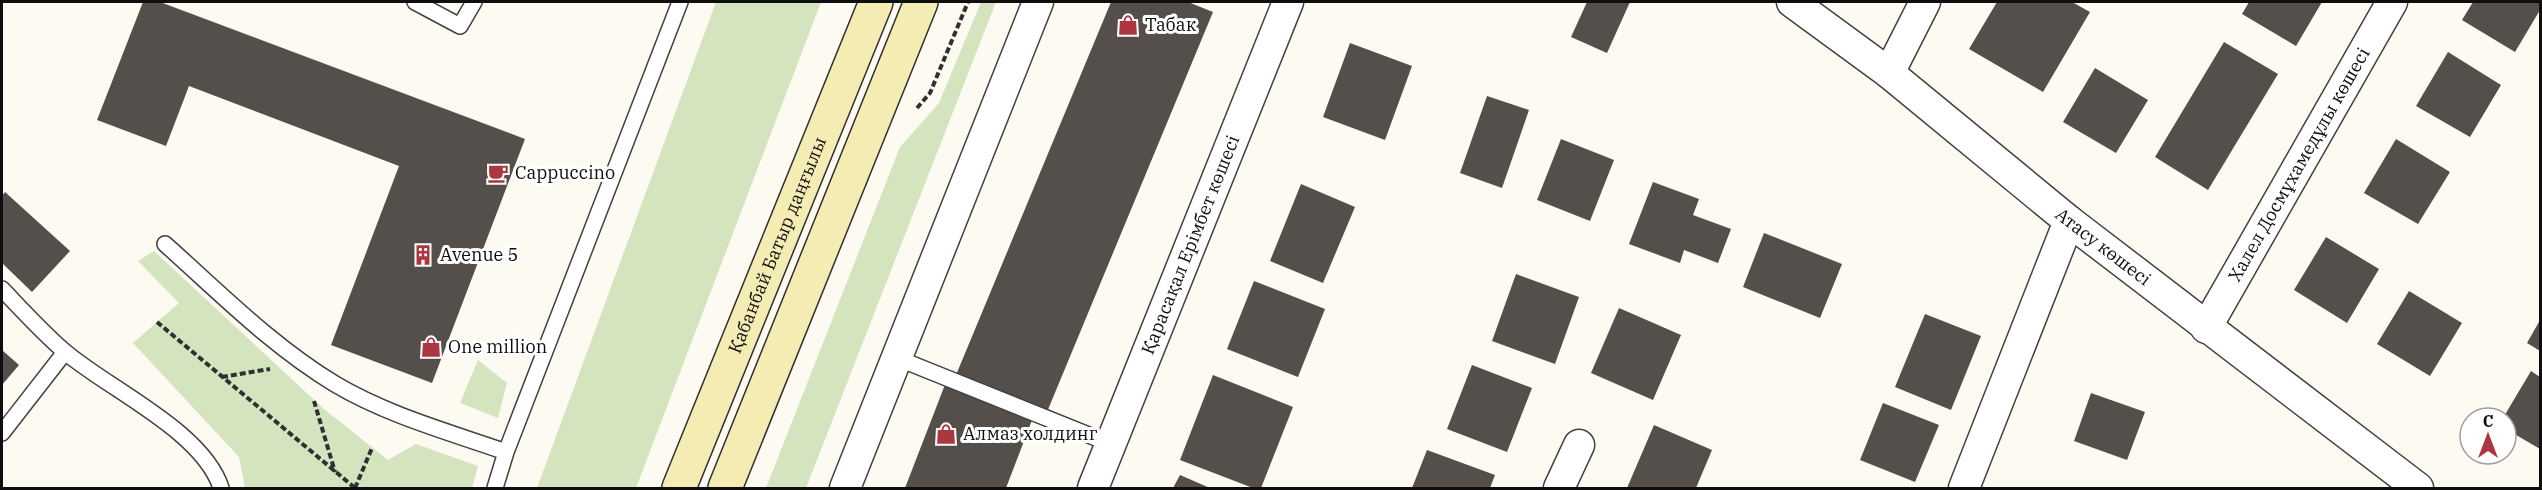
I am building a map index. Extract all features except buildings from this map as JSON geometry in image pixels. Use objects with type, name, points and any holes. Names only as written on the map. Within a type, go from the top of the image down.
[{"type":"main road","name":"Қабанбай Батыр даңғылы","points":[[679,489],[876,2]]},
{"type":"main road","points":[[725,489],[921,2]]},
{"type":"street","points":[[845,489],[1038,2]]},
{"type":"street","name":"Қарасақал Ерімбет көшесі","points":[[1093,489],[1288,2]]},
{"type":"street","name":"Атасу көшесі","points":[[1792,2],[1889,73],[2069,221],[2418,489]]},
{"type":"street","points":[[1889,73],[1925,2]]},
{"type":"street","name":"Халел Досмұхамедұлы көшесі","points":[[2206,328],[2392,2]]},
{"type":"street","points":[[1964,489],[2069,221]]},
{"type":"street","points":[[1559,489],[1579,445]]},
{"type":"lane","points":[[415,2],[460,26],[474,2]]},
{"type":"lane","points":[[495,489],[506,452],[680,2]]},
{"type":"lane","points":[[165,244],[294,357],[337,386],[393,411],[506,452]]},
{"type":"lane","points":[[2,289],[64,352],[126,393],[201,452],[216,473],[221,489]]},
{"type":"lane","points":[[2,433],[64,352]]},
{"type":"lane","points":[[897,358],[1111,444]]},
{"type":"path","points":[[157,322],[355,488],[372,448]]},
{"type":"path","points":[[222,377],[280,368]]},
{"type":"path","points":[[313,399],[336,472]]},
{"type":"green space","points":[[716,2],[821,2],[636,488],[537,488]]},
{"type":"green space","points":[[981,2],[996,2],[806,488],[766,488],[900,147],[939,103]]},
{"type":"green space","points":[[154,251],[324,409],[388,460],[416,444],[478,466],[472,488],[245,488],[239,457],[133,343],[179,303],[138,261]]},
{"type":"green space","points":[[478,360],[507,383],[498,418],[460,403]]},
{"type":"place","name":"Табак","points":[[1128,25]]},
{"type":"place","name":"Cappuccino","points":[[498,173]]},
{"type":"place","name":"Avenue 5","points":[[423,255]]},
{"type":"place","name":"One million","points":[[431,347]]},
{"type":"place","name":"Алмаз холдинг","points":[[946,434]]}]
